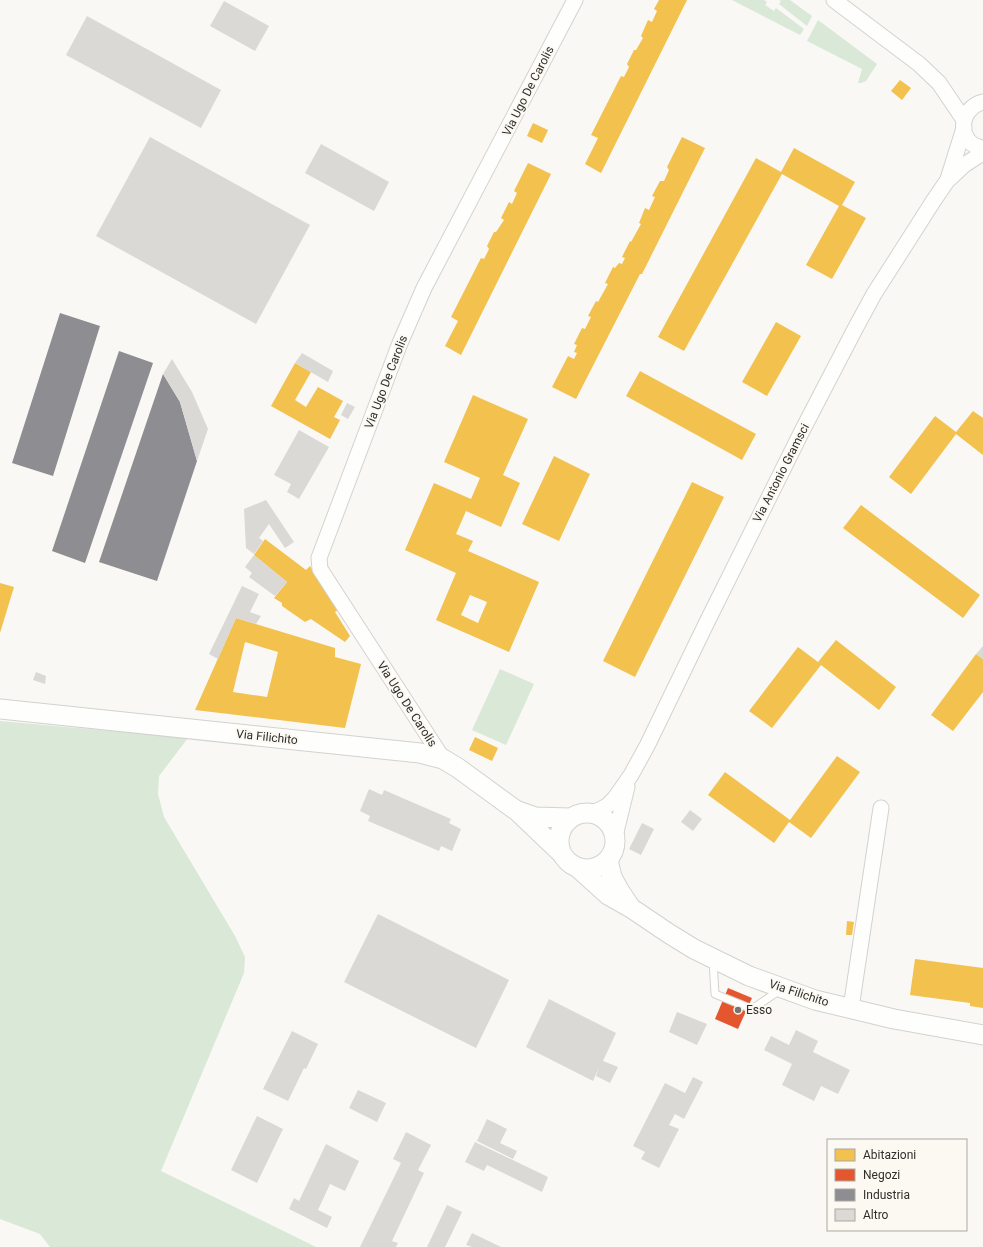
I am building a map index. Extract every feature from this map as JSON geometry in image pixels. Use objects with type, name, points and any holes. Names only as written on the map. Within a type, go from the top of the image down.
[{"type":"street","name":"Via Ugo De Carolis","points":[[442,759],[320,569],[319,558],[400,343],[424,288],[575,0]]},
{"type":"street","points":[[834,0],[919,64],[939,83],[964,124],[966,138],[983,148]]},
{"type":"street","points":[[944,90],[980,102]]},
{"type":"street","name":"Via Antonio Gramsci","points":[[947,181],[966,114],[971,108],[980,102]]},
{"type":"street","name":"Via Antonio Gramsci","points":[[594,813],[607,806],[616,798],[647,746],[770,494],[874,294],[947,181],[964,165],[983,152]]},
{"type":"street","name":"Via Filichito","points":[[0,709],[420,752],[442,759],[458,768],[517,811],[561,853]]},
{"type":"street","name":"Via Antonio Gramsci","points":[[615,836],[631,775]]},
{"type":"street","points":[[851,1008],[881,808]]},
{"type":"street","name":"Via Filichito","points":[[517,811],[535,817],[570,818]]},
{"type":"street","points":[[584,813],[594,813],[607,821],[613,829],[615,836],[614,849],[612,855],[606,863],[597,868],[587,870],[578,868],[567,862],[561,853],[558,844],[559,834],[563,825],[570,818],[584,813]]},
{"type":"street","name":"Via Filichito","points":[[608,860],[612,876],[631,908]]},
{"type":"street","name":"Via Filichito","points":[[578,868],[608,895],[631,908],[668,934],[694,949],[749,976],[815,1000],[901,1020],[983,1035]]},
{"type":"lane","points":[[712,958],[715,994],[752,1009],[782,988]]},
{"type":"green space","points":[[732,0],[764,0],[767,2],[765,5],[774,11],[776,8],[804,29],[800,35]]},
{"type":"green space","points":[[779,0],[790,0],[812,16],[807,26],[779,4],[781,1]]},
{"type":"green space","points":[[818,20],[877,64],[866,81],[858,83],[862,69],[807,41]]},
{"type":"green space","points":[[500,669],[534,684],[506,745],[472,730]]},
{"type":"green space","points":[[0,721],[188,738],[159,776],[158,794],[164,817],[235,936],[245,957],[244,973],[161,1171],[316,1247],[50,1247],[40,1234],[0,1219]]},
{"type":"building: Abitazioni","points":[[659,0],[687,0],[601,173],[585,164],[598,138],[591,135],[621,76],[624,77],[629,67],[627,64],[634,50],[636,50],[643,38],[641,36],[648,20],[652,22],[657,11],[654,9]]},
{"type":"building: Abitazioni","points":[[900,80],[911,88],[902,100],[891,91]]},
{"type":"building: Abitazioni","points":[[533,123],[548,130],[542,143],[527,136]]},
{"type":"building: Abitazioni","points":[[682,137],[705,148],[642,274],[640,274],[576,399],[552,387],[568,356],[574,359],[577,353],[574,352],[577,345],[574,344],[582,328],[585,329],[591,317],[588,316],[608,284],[605,283],[613,267],[615,268],[619,263],[622,264],[625,258],[622,257],[641,224],[639,223],[645,208],[649,210],[655,197],[652,196],[660,181],[664,181],[669,170],[667,167]]},
{"type":"building: Abitazioni","points":[[794,148],[855,182],[842,205],[866,218],[832,279],[806,265],[839,206],[782,174],[684,351],[658,337],[756,158],[781,172]]},
{"type":"building: Abitazioni","points":[[528,163],[551,174],[461,355],[445,346],[458,321],[451,317],[481,258],[484,259],[489,249],[487,246],[494,232],[496,232],[504,220],[501,218],[509,202],[512,204],[517,193],[514,191]]},
{"type":"building: Abitazioni","points":[[776,322],[801,336],[767,396],[742,382]]},
{"type":"building: Abitazioni","points":[[295,363],[311,372],[295,400],[306,407],[318,387],[343,401],[334,417],[340,420],[330,439],[271,406]]},
{"type":"building: Abitazioni","points":[[640,371],[756,434],[742,460],[626,396]]},
{"type":"building: Abitazioni","points":[[473,395],[528,419],[503,475],[520,483],[501,527],[466,511],[456,534],[473,541],[468,551],[539,582],[509,652],[436,620],[456,573],[405,550],[434,483],[471,499],[480,478],[444,462]],"holes":[[[470,595],[487,602],[478,623],[461,615]]]},
{"type":"building: Abitazioni","points":[[973,411],[983,418],[983,455],[956,434],[911,494],[889,477],[935,416],[956,432]]},
{"type":"building: Abitazioni","points":[[554,456],[590,474],[559,541],[522,524]]},
{"type":"building: Abitazioni","points":[[692,482],[724,497],[635,677],[603,661]]},
{"type":"building: Abitazioni","points":[[861,505],[980,595],[963,618],[843,528]]},
{"type":"building: Abitazioni","points":[[265,539],[306,570],[310,566],[338,610],[335,612],[350,636],[345,642],[311,619],[305,622],[282,606],[282,603],[274,598],[287,582],[254,555]]},
{"type":"building: Abitazioni","points":[[0,583],[14,587],[0,633]]},
{"type":"building: Abitazioni","points":[[236,618],[335,648],[335,657],[361,664],[345,728],[195,710]],"holes":[[[245,642],[278,652],[267,697],[233,692]]]},
{"type":"building: Abitazioni","points":[[836,640],[896,687],[879,710],[821,665],[772,728],[749,711],[798,647],[818,662]]},
{"type":"building: Abitazioni","points":[[976,654],[983,659],[983,692],[953,731],[931,715]]},
{"type":"building: Abitazioni","points":[[475,737],[498,748],[492,761],[469,750]]},
{"type":"building: Abitazioni","points":[[837,756],[860,772],[811,838],[789,822],[774,843],[708,795],[725,772],[790,820]]},
{"type":"building: Abitazioni","points":[[847,921],[854,922],[852,935],[846,935]]},
{"type":"building: Abitazioni","points":[[915,959],[983,968],[983,1008],[970,1006],[970,1003],[910,995]]},
{"type":"building: Negozi","points":[[728,988],[752,998],[738,1029],[715,1019]]},
{"type":"building: Industria","points":[[60,313],[100,326],[53,476],[12,463]]},
{"type":"building: Industria","points":[[119,351],[153,363],[85,563],[52,551]]},
{"type":"building: Industria","points":[[163,374],[180,402],[197,461],[157,581],[99,562]]},
{"type":"building: Altro","points":[[224,1],[269,26],[255,51],[210,26]]},
{"type":"building: Altro","points":[[87,16],[221,90],[201,128],[66,55]]},
{"type":"building: Altro","points":[[150,137],[310,225],[256,324],[96,236]]},
{"type":"building: Altro","points":[[321,144],[389,182],[374,211],[305,173]]},
{"type":"building: Altro","points":[[302,353],[333,371],[328,382],[295,363]]},
{"type":"building: Altro","points":[[172,359],[192,392],[208,429],[197,461],[180,402],[163,374]]},
{"type":"building: Altro","points":[[347,403],[355,407],[348,419],[341,415]]},
{"type":"building: Altro","points":[[299,430],[329,447],[299,499],[287,492],[291,484],[274,475]]},
{"type":"building: Altro","points":[[266,500],[294,542],[285,548],[269,524],[259,538],[263,541],[254,554],[246,548],[244,509]]},
{"type":"building: Altro","points":[[254,555],[287,582],[275,596],[249,577],[252,573],[245,567]]},
{"type":"building: Altro","points":[[242,586],[259,594],[250,612],[261,616],[256,624],[236,618],[218,659],[209,654]]},
{"type":"building: Altro","points":[[983,646],[983,659],[976,654]]},
{"type":"building: Altro","points":[[36,672],[46,676],[45,684],[33,680]]},
{"type":"building: Altro","points":[[369,789],[382,795],[384,790],[451,819],[449,823],[461,829],[452,851],[441,846],[439,851],[368,821],[370,816],[360,811]]},
{"type":"building: Altro","points":[[690,810],[702,819],[693,831],[681,822]]},
{"type":"building: Altro","points":[[642,823],[654,829],[641,855],[629,849]]},
{"type":"building: Altro","points":[[378,914],[509,980],[476,1048],[344,982]]},
{"type":"building: Altro","points":[[549,999],[616,1033],[603,1061],[618,1067],[610,1083],[596,1076],[599,1067],[593,1081],[526,1047]]},
{"type":"building: Altro","points":[[677,1012],[707,1024],[697,1045],[669,1032]]},
{"type":"building: Altro","points":[[796,1030],[818,1041],[813,1052],[850,1070],[838,1094],[821,1086],[814,1101],[782,1085],[792,1064],[764,1050],[771,1036],[789,1045]]},
{"type":"building: Altro","points":[[292,1031],[318,1044],[306,1069],[304,1068],[288,1101],[263,1089]]},
{"type":"building: Altro","points":[[693,1077],[703,1082],[684,1119],[675,1114],[669,1125],[679,1129],[659,1168],[641,1159],[645,1152],[633,1146],[665,1083],[685,1093]]},
{"type":"building: Altro","points":[[358,1090],[386,1103],[377,1122],[349,1108]]},
{"type":"building: Altro","points":[[257,1116],[283,1129],[257,1183],[231,1170]]},
{"type":"building: Altro","points":[[487,1119],[507,1129],[500,1143],[517,1151],[513,1159],[477,1141]]},
{"type":"building: Altro","points":[[406,1132],[431,1145],[418,1170],[424,1173],[392,1241],[398,1243],[396,1247],[360,1247],[401,1163],[393,1159]]},
{"type":"building: Altro","points":[[475,1142],[548,1177],[542,1192],[487,1165],[484,1171],[465,1162]]},
{"type":"building: Altro","points":[[326,1144],[359,1161],[345,1191],[330,1184],[318,1210],[332,1217],[327,1228],[289,1209],[294,1198],[299,1201]]},
{"type":"building: Altro","points":[[447,1205],[462,1212],[445,1247],[427,1247]]},
{"type":"building: Altro","points":[[472,1233],[501,1247],[472,1247],[466,1245]]},
{"type":"place","name":"Esso","points":[[738,1010]]}]
